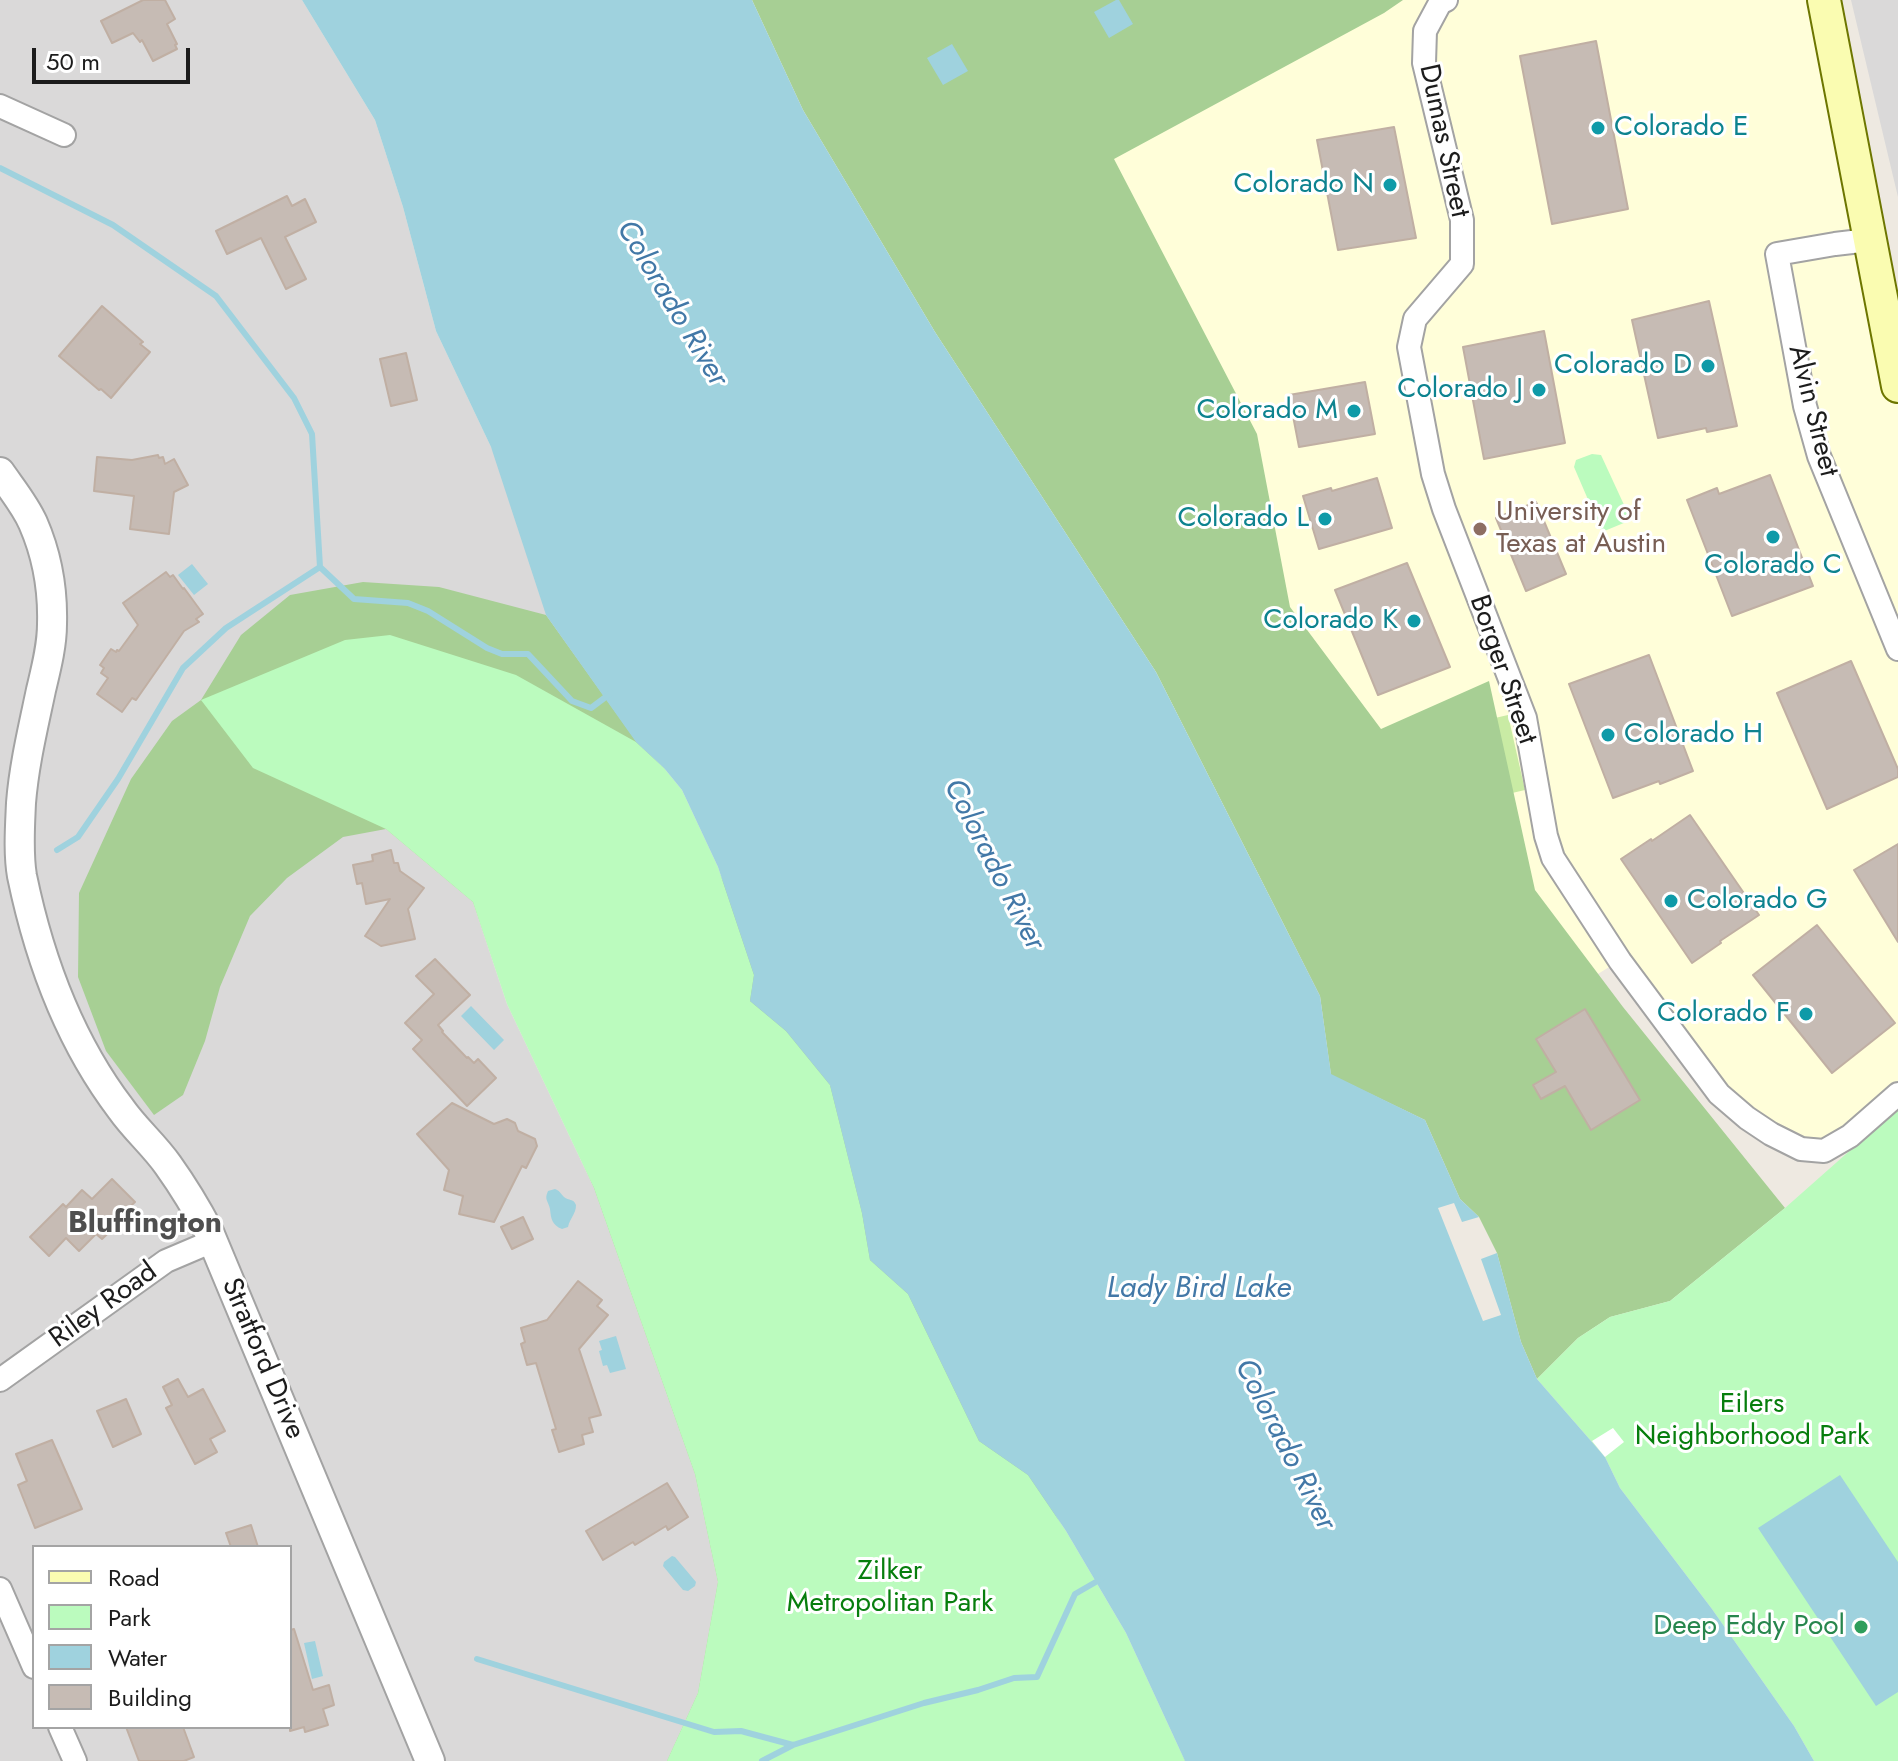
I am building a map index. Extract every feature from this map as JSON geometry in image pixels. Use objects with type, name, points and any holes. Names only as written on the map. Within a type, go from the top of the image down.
[{"type":"main road","points":[[1824,0],[1898,386]]},
{"type":"street","name":"Dumas Street","points":[[1415,319],[1462,264],[1462,220],[1424,63],[1425,31],[1440,3],[1446,0]]},
{"type":"street","points":[[0,106],[64,135]]},
{"type":"street","name":"Alvin Street","points":[[1869,240],[1777,254],[1805,406],[1819,456],[1898,649]]},
{"type":"street","name":"Borger Street","points":[[1415,319],[1409,347],[1433,474],[1525,718],[1546,836],[1553,858],[1620,961],[1719,1094],[1747,1118],[1801,1149],[1824,1151],[1850,1136],[1898,1094]]},
{"type":"street","name":"Stratford Drive","points":[[0,472],[32,522],[47,563],[51,593],[52,627],[24,773],[20,820],[21,871],[49,973],[96,1072],[121,1110],[167,1163],[193,1202],[213,1241],[430,1761]]},
{"type":"street","name":"Riley Road","points":[[0,1380],[166,1261],[213,1241]]},
{"type":"street","points":[[0,1589],[32,1662]]},
{"type":"street","points":[[61,1729],[75,1761]]},
{"type":"shaded area","points":[[0,0],[302,0],[375,120],[403,207],[436,331],[636,742],[386,829],[473,902],[507,1004],[594,1188],[695,1474],[718,1582],[698,1693],[667,1761],[0,1761]]},
{"type":"shaded area","name":"University of Texas at Austin","points":[[752,0],[1824,0],[1898,386],[1898,1094],[1824,1151],[1747,1118],[1619,961],[1388,1103],[803,110]]},
{"type":"shaded area","points":[[1851,0],[1898,0],[1898,197]]},
{"type":"green space","points":[[752,0],[1403,0],[1114,159],[1257,434],[1290,607],[1381,729],[1489,681],[1535,890],[1623,1007],[1785,1208],[1670,1301],[1610,1317],[1578,1338],[1537,1379],[1521,1342],[1497,1253],[1479,1217],[1460,1199],[1425,1120],[1331,1075],[1320,996],[1156,672],[935,332],[803,110]]},
{"type":"green space","points":[[1592,454],[1601,455],[1631,520],[1602,532],[1574,467],[1576,460]]},
{"type":"green space","name":"Zilker Metropolitan Park","points":[[363,582],[439,587],[546,615],[636,741],[664,768],[1185,1761],[667,1761],[698,1693],[718,1582],[695,1474],[594,1188],[507,1001],[473,902],[386,829],[343,837],[287,878],[250,916],[220,987],[205,1041],[183,1095],[154,1115],[106,1051],[78,977],[79,893],[131,779],[172,721],[201,700],[241,635],[290,595]]},
{"type":"green space","name":"Zilker Metropolitan Park","points":[[390,635],[516,675],[636,742],[682,790],[718,867],[754,975],[750,1001],[786,1031],[830,1085],[862,1213],[870,1260],[908,1294],[979,1441],[1028,1475],[1066,1531],[1126,1633],[1185,1761],[667,1761],[698,1693],[718,1582],[695,1474],[594,1188],[507,1004],[473,902],[386,829],[253,768],[201,700],[345,640]]},
{"type":"green space","points":[[1508,715],[1525,790],[1469,803],[1451,728]]},
{"type":"green space","name":"Eilers Neighborhood Park","points":[[1898,1108],[1898,1761],[1814,1761],[1794,1726],[1712,1609],[1620,1488],[1605,1457],[1537,1379],[1578,1338],[1610,1317],[1670,1301],[1785,1208]]},
{"type":"water","name":"Lady Bird Lake","points":[[302,0],[752,0],[803,110],[935,332],[1156,672],[1320,996],[1331,1074],[1425,1120],[1460,1199],[1479,1217],[1462,1222],[1454,1203],[1438,1208],[1483,1321],[1501,1315],[1481,1259],[1497,1253],[1521,1342],[1537,1379],[1605,1457],[1620,1488],[1712,1609],[1794,1726],[1814,1761],[1185,1761],[1126,1633],[1066,1531],[1028,1475],[979,1441],[908,1294],[870,1260],[862,1213],[830,1085],[786,1031],[750,1001],[754,975],[718,867],[682,790],[636,742],[546,615],[491,447],[436,331],[403,207],[375,120]]},
{"type":"water","points":[[1119,0],[1133,24],[1109,38],[1094,12]]},
{"type":"water","points":[[952,44],[968,71],[943,85],[927,58]]},
{"type":"water","points":[[192,564],[208,584],[194,595],[178,575]]},
{"type":"water","points":[[471,1006],[504,1040],[494,1050],[461,1016]]},
{"type":"water","points":[[555,1189],[576,1205],[568,1227],[562,1229],[553,1221],[546,1198],[548,1191]]},
{"type":"water","points":[[616,1336],[626,1369],[610,1373],[607,1365],[603,1366],[599,1341]]},
{"type":"water","name":"Deep Eddy Pool","points":[[1840,1475],[1898,1562],[1898,1692],[1876,1706],[1758,1528]]},
{"type":"water","points":[[672,1556],[696,1582],[688,1591],[683,1590],[663,1566]]},
{"type":"water","points":[[315,1641],[323,1676],[312,1679],[304,1643]]},
{"type":"pier","points":[[1613,1428],[1624,1442],[1605,1457],[1592,1441]]},
{"type":"building","points":[[143,0],[165,0],[175,19],[167,24],[177,49],[153,61],[142,40],[140,42],[133,33],[112,43],[101,21]]},
{"type":"building","points":[[1596,41],[1628,209],[1552,224],[1520,56]]},
{"type":"building","points":[[1394,127],[1416,238],[1338,250],[1317,140]]},
{"type":"building","points":[[287,196],[292,206],[305,199],[316,222],[285,237],[306,279],[286,289],[261,238],[227,254],[216,231]]},
{"type":"building","points":[[1709,301],[1737,426],[1707,432],[1706,428],[1658,438],[1632,320]]},
{"type":"building","points":[[102,306],[150,352],[111,398],[59,356]]},
{"type":"building","points":[[1544,331],[1565,443],[1484,459],[1463,347]]},
{"type":"building","points":[[406,353],[417,400],[391,406],[380,359]]},
{"type":"building","points":[[1365,382],[1375,434],[1299,447],[1289,395]]},
{"type":"building","points":[[158,455],[159,458],[163,457],[165,464],[174,459],[188,485],[174,492],[169,534],[130,529],[134,496],[94,491],[97,457],[132,460]]},
{"type":"building","points":[[1770,475],[1813,586],[1732,616],[1687,500],[1717,488],[1719,494]]},
{"type":"building","points":[[1377,478],[1392,528],[1319,549],[1303,496]]},
{"type":"building","points":[[1536,502],[1566,574],[1526,591],[1496,518]]},
{"type":"building","points":[[1407,563],[1450,667],[1378,695],[1335,590]]},
{"type":"building","points":[[166,572],[170,577],[173,575],[203,614],[196,619],[199,622],[184,631],[136,700],[132,698],[122,712],[97,694],[108,678],[101,673],[104,668],[100,665],[111,649],[119,651],[138,625],[123,603]]},
{"type":"building","points":[[1649,655],[1693,771],[1613,798],[1569,684]]},
{"type":"building","points":[[1851,661],[1898,769],[1898,777],[1827,809],[1777,693]]},
{"type":"building","points":[[1690,815],[1759,915],[1692,963],[1621,859]]},
{"type":"building","points":[[1898,844],[1898,942],[1854,870]]},
{"type":"building","points":[[391,850],[400,871],[424,888],[408,909],[415,939],[381,946],[365,936],[390,899],[366,904],[362,883],[357,884],[353,865],[373,861],[372,855]]},
{"type":"building","points":[[1817,925],[1895,1023],[1832,1073],[1753,975]]},
{"type":"building","points":[[435,959],[470,995],[438,1025],[467,1058],[474,1063],[478,1059],[496,1078],[467,1106],[413,1049],[422,1040],[405,1023],[434,994],[416,976]]},
{"type":"building","points":[[1585,1009],[1640,1100],[1591,1130],[1565,1086],[1541,1099],[1533,1085],[1556,1072],[1536,1039]]},
{"type":"building","points":[[452,1103],[494,1124],[507,1119],[515,1123],[518,1131],[535,1139],[537,1146],[526,1168],[522,1166],[494,1222],[459,1214],[463,1196],[444,1190],[449,1170],[417,1134]]},
{"type":"building","points":[[112,1179],[135,1202],[121,1215],[124,1218],[102,1239],[96,1234],[79,1251],[66,1238],[49,1256],[30,1237],[82,1190],[92,1199]]},
{"type":"building","points":[[523,1217],[533,1239],[512,1249],[501,1227]]},
{"type":"building","points":[[578,1281],[602,1300],[597,1306],[608,1315],[579,1349],[601,1415],[589,1418],[593,1432],[582,1435],[584,1444],[559,1452],[552,1430],[556,1429],[536,1363],[527,1365],[521,1344],[525,1342],[521,1328],[547,1320]]},
{"type":"building","points":[[178,1379],[188,1397],[203,1389],[225,1431],[210,1439],[217,1452],[195,1464],[166,1408],[172,1405],[163,1387]]},
{"type":"building","points":[[126,1399],[141,1434],[113,1447],[97,1411]]},
{"type":"building","points":[[52,1440],[82,1509],[35,1528],[18,1485],[27,1481],[16,1454]]},
{"type":"building","points":[[667,1483],[688,1517],[668,1530],[666,1526],[603,1560],[586,1531]]},
{"type":"building","points":[[251,1525],[257,1545],[230,1545],[226,1533]]},
{"type":"building","points":[[292,1630],[313,1690],[329,1685],[334,1705],[323,1709],[328,1725],[305,1732],[304,1727],[290,1731]]},
{"type":"building","points":[[127,1729],[184,1729],[194,1757],[184,1761],[139,1761]]},
{"type":"waterway","points":[[0,168],[113,225],[216,296],[294,398],[312,434],[320,567],[354,599],[408,603],[428,611],[487,648],[502,654],[528,654],[572,701],[591,708],[611,693]]},
{"type":"waterway","points":[[57,850],[78,837],[118,779],[183,668],[226,628],[320,567]]},
{"type":"waterway","points":[[477,1659],[714,1732],[741,1731],[793,1745],[924,1703],[1014,1678],[1037,1677],[1075,1594],[1101,1579]]},
{"type":"waterway","points":[[762,1761],[793,1745]]},
{"type":"place","name":"Colorado E","points":[[1598,128]]},
{"type":"place","name":"Colorado N","points":[[1390,185]]},
{"type":"place","name":"Colorado D","points":[[1708,366]]},
{"type":"place","name":"Colorado J","points":[[1539,390]]},
{"type":"place","name":"Colorado M","points":[[1354,411]]},
{"type":"place","name":"Colorado L","points":[[1325,519]]},
{"type":"place","name":"University of Texas at Austin","points":[[1480,529]]},
{"type":"place","name":"Colorado C","points":[[1773,537]]},
{"type":"place","name":"Colorado K","points":[[1414,621]]},
{"type":"place","name":"Colorado H","points":[[1608,735]]},
{"type":"place","name":"Colorado G","points":[[1671,901]]},
{"type":"place","name":"Colorado F","points":[[1806,1014]]},
{"type":"place","name":"Deep Eddy Pool","points":[[1861,1627]]},
{"type":"district","name":"Bluffington","points":[[145,1225]]},
{"type":"water label","name":"Colorado River","points":[[671,304]]},
{"type":"water label","name":"Colorado River","points":[[993,865]]},
{"type":"water label","name":"Colorado River","points":[[1284,1445]]}]
